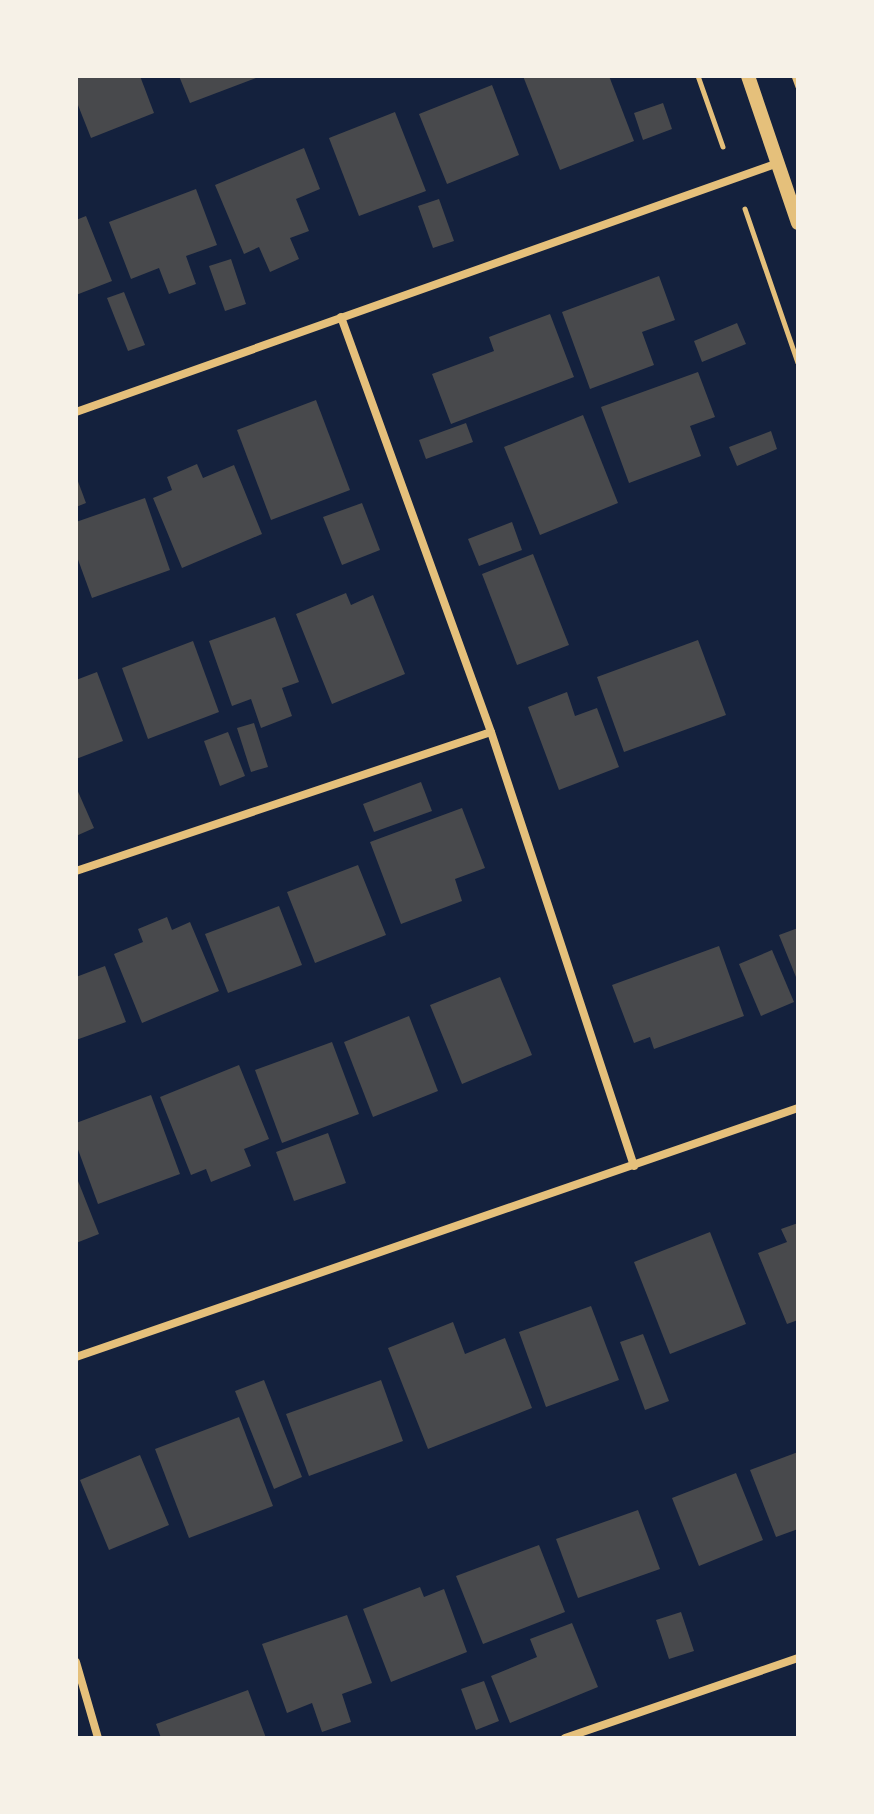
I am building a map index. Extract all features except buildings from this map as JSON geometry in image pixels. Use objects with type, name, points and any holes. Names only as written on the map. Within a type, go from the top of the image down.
[{"type":"street","points":[[748,76],[798,223]]},
{"type":"street","points":[[76,412],[778,163]]},
{"type":"street","points":[[341,317],[491,732],[634,1166]]},
{"type":"street","points":[[76,871],[491,732]]},
{"type":"street","points":[[76,1357],[798,1108]]},
{"type":"street","points":[[565,1738],[798,1658]]},
{"type":"street","points":[[76,1662],[98,1738]]},
{"type":"path","points":[[698,76],[798,363]]},
{"type":"path","points":[[794,76],[798,87]]}]
